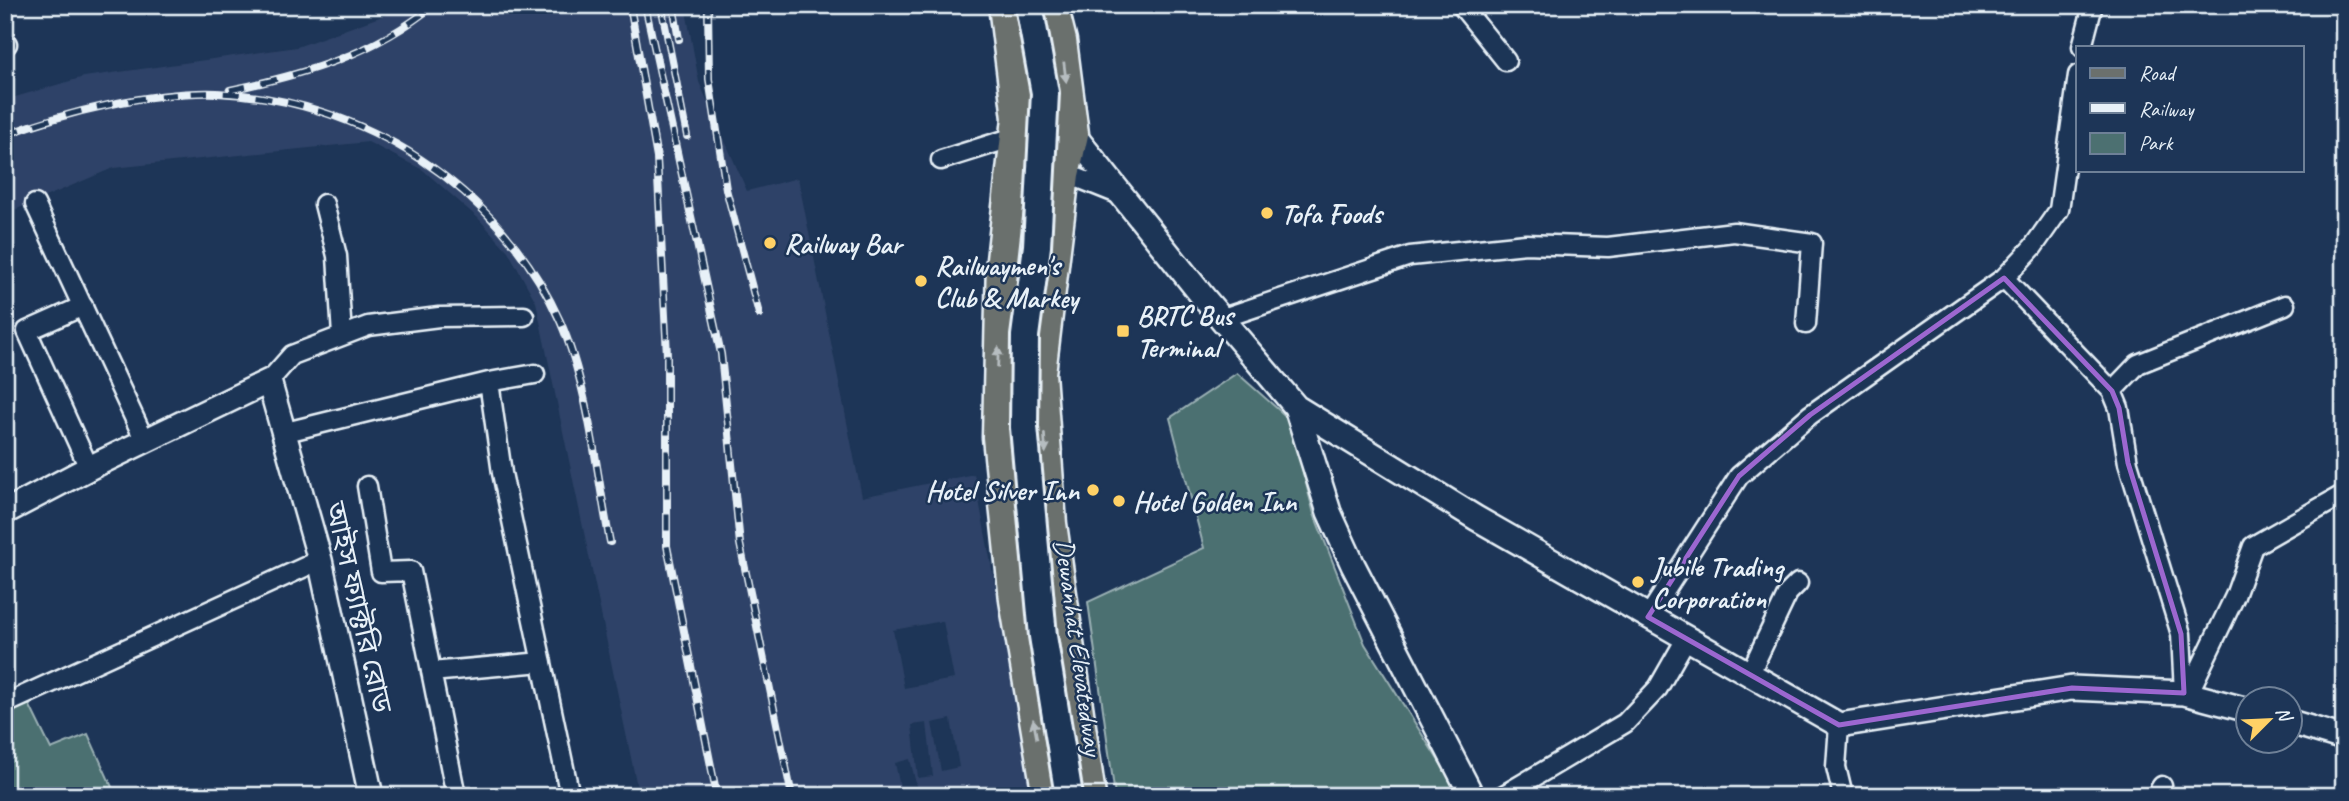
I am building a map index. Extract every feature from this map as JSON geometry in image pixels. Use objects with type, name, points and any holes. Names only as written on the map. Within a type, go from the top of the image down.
[{"type":"main road","points":[[1004,5],[1012,50],[1017,139],[1002,260],[998,437],[1015,600],[1048,796]]},
{"type":"main road","name":"Dewanhat Elevatedway","points":[[1029,5],[1045,93],[1037,246],[1025,336],[1024,427],[1043,636],[1069,796]]},
{"type":"main road","points":[[1052,5],[1061,41],[1073,134],[1064,174],[1040,373],[1051,524],[1090,796]]},
{"type":"street","points":[[1461,5],[1506,61]]},
{"type":"street","points":[[2082,46],[2093,5]]},
{"type":"street","points":[[1648,617],[1739,476],[1810,415],[2004,278],[2033,247],[2059,210],[2076,89]]},
{"type":"street","points":[[1073,134],[1220,318],[1296,407],[1476,518],[1839,725],[2072,688],[2186,693],[2234,706]]},
{"type":"street","points":[[941,160],[1011,138],[1017,139],[1064,174],[1126,197]]},
{"type":"street","points":[[35,204],[145,440]]},
{"type":"street","points":[[324,204],[337,256],[342,336]]},
{"type":"street","points":[[1220,318],[1410,256],[1527,244],[1608,247],[1734,232],[1812,243],[1807,324]]},
{"type":"street","points":[[2004,278],[2112,391],[2119,408],[2128,463],[2181,634],[2186,693]]},
{"type":"street","points":[[2112,391],[2138,364],[2285,305]]},
{"type":"street","points":[[83,306],[27,331],[89,468]]},
{"type":"street","points":[[5,512],[145,440],[269,381],[292,355],[368,326],[399,320],[524,316]]},
{"type":"street","points":[[286,432],[489,382],[536,374]]},
{"type":"street","name":"আইস ফ্যাক্টরি রোড","points":[[269,381],[286,432],[320,560],[372,796]]},
{"type":"street","points":[[489,382],[502,473],[570,796]]},
{"type":"street","points":[[1296,407],[1329,512],[1343,544],[1472,796]]},
{"type":"street","points":[[368,486],[381,572],[411,571],[456,796]]},
{"type":"street","points":[[2186,693],[2235,596],[2253,546],[2344,494]]},
{"type":"street","points":[[5,704],[320,560]]},
{"type":"street","points":[[1750,673],[1788,593],[1798,583]]},
{"type":"street","points":[[1502,796],[1625,723],[1658,688],[1686,639]]},
{"type":"street","points":[[431,672],[542,662]]},
{"type":"street","points":[[1839,725],[1836,767],[1843,796]]},
{"type":"street","points":[[2304,726],[2344,738]]},
{"type":"highlighted area","points":[[2004,278],[2112,391],[2119,408],[2128,463],[2181,634],[2184,693],[2072,688],[1839,725],[1648,617],[1739,476],[1810,415]]},
{"type":"shaded area","points":[[399,5],[685,5],[699,82],[747,191],[798,178],[862,497],[974,474],[1035,796],[902,796],[639,796],[536,302],[508,251],[478,218],[423,170],[368,142],[113,168],[5,214],[5,100],[84,77],[297,47],[385,15]],"holes":[[[943,621],[954,679],[904,688],[893,630]],[[951,719],[959,767],[941,771],[932,723]],[[927,723],[933,776],[918,778],[912,725]],[[910,759],[918,792],[902,796],[895,763]]]},
{"type":"green space","points":[[1237,373],[1289,419],[1314,514],[1365,644],[1461,796],[1115,796],[1088,602],[1204,548],[1170,418]]},
{"type":"green space","points":[[28,702],[51,749],[88,734],[116,796],[5,796],[5,712]]},
{"type":"railway","points":[[230,90],[285,77],[362,50],[387,37],[434,5]]},
{"type":"railway","points":[[630,5],[657,158],[667,355],[667,546],[717,796]]},
{"type":"railway","points":[[645,5],[721,354],[740,544],[792,796]]},
{"type":"railway","points":[[661,5],[687,136]]},
{"type":"railway","points":[[673,5],[679,39]]},
{"type":"railway","points":[[708,5],[709,79],[726,189],[759,314]]},
{"type":"railway","points":[[5,135],[55,118],[137,99],[217,93],[271,99],[323,112],[373,132],[420,159],[463,192],[501,230],[534,273],[560,321],[585,401],[610,542]]},
{"type":"place","name":"Tofa Foods","points":[[1267,213]]},
{"type":"place","name":"Railway Bar","points":[[770,243]]},
{"type":"place","name":"Railwaymen's Club & Markey","points":[[921,281]]},
{"type":"place","name":"BRTC Bus Terminal","points":[[1123,331]]},
{"type":"place","name":"Hotel Silver Inn","points":[[1093,490]]},
{"type":"place","name":"Hotel Golden Inn","points":[[1119,501]]},
{"type":"place","name":"Jubile Trading Corporation","points":[[1638,582]]}]
